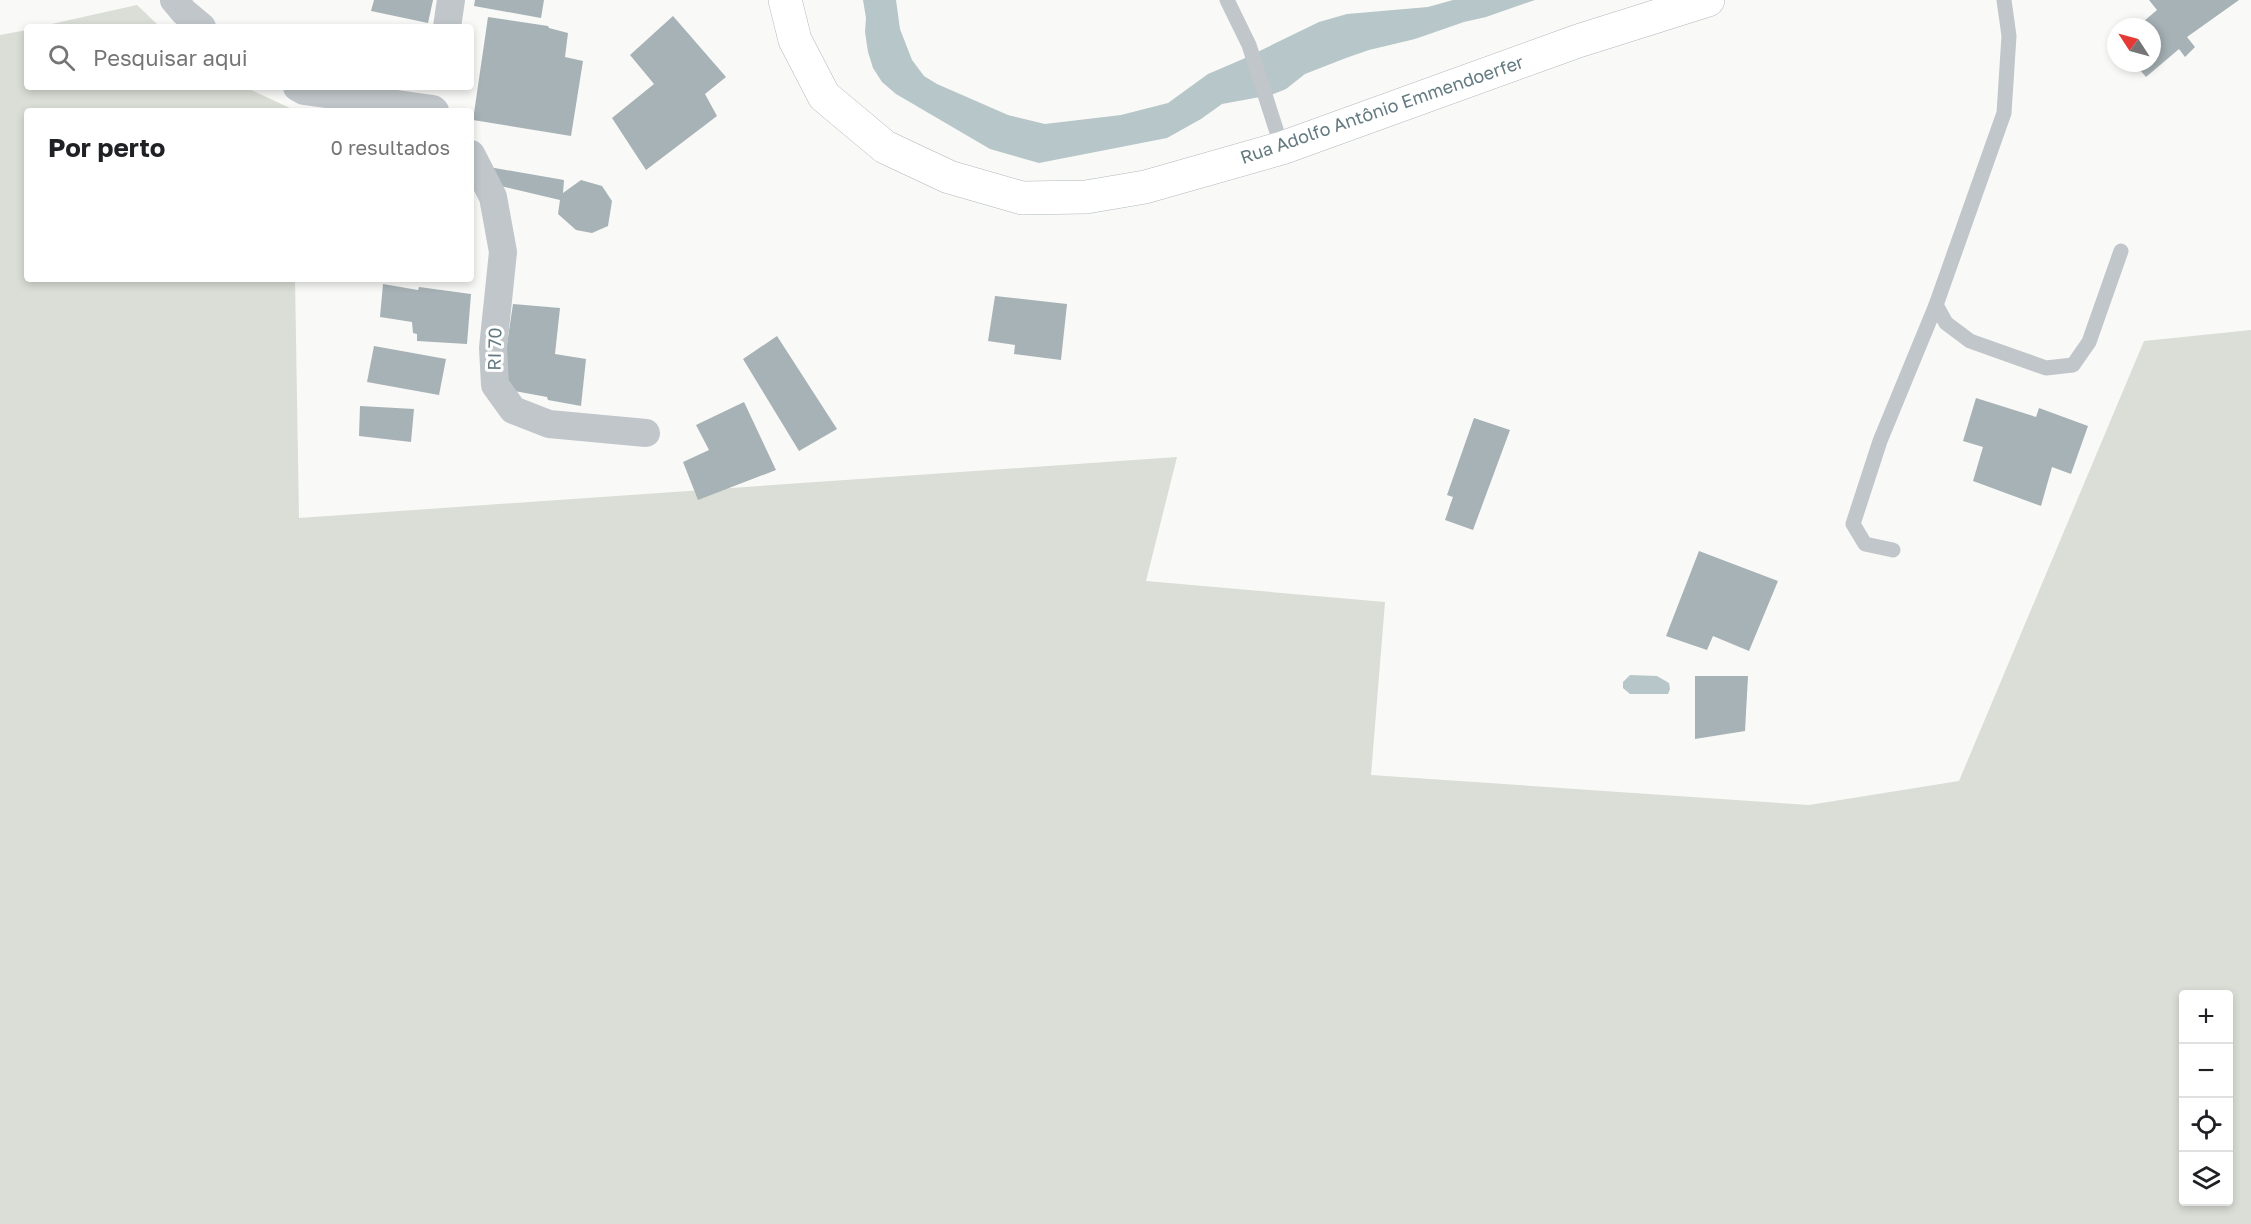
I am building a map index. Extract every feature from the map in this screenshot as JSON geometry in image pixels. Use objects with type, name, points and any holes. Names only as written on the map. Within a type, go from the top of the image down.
[{"type":"street","points":[[174,0],[198,24]]},
{"type":"street","points":[[447,24],[451,0]]},
{"type":"street","name":"Rua Adolfo Antônio Emmendoerfer","points":[[785,0],[795,40],[824,96],[885,147],[950,177],[1022,198],[1086,197],[1145,187],[1282,148],[1568,44],[1708,0]]},
{"type":"street","points":[[302,90],[435,102]]},
{"type":"street","name":"RI 70","points":[[474,160],[493,197],[503,252],[493,348],[495,385],[513,410],[549,424],[646,433]]},
{"type":"lane","points":[[1227,0],[1249,45],[1282,148]]},
{"type":"lane","points":[[1893,550],[1865,544],[1853,524],[1880,441],[1936,305],[2004,113],[2009,36],[2004,0]]},
{"type":"lane","points":[[1936,305],[1946,324],[1970,340],[2046,368],[2073,365],[2089,342],[2121,251]]},
{"type":"shaded area","points":[[863,0],[896,0],[900,29],[912,60],[924,76],[1008,115],[1045,124],[1121,115],[1168,103],[1208,74],[1319,22],[1347,14],[1428,7],[1453,0],[1535,0],[1415,39],[1346,58],[1305,74],[1286,89],[1271,95],[1222,104],[1167,138],[1039,163],[990,149],[896,94],[882,82],[873,68],[868,52]]},
{"type":"shaded area","points":[[137,5],[157,24],[52,24]]},
{"type":"shaded area","points":[[24,31],[24,90],[251,90],[290,108],[24,108],[24,282],[295,282],[299,518],[1177,457],[1146,581],[1385,602],[1371,775],[1809,805],[1959,781],[2144,341],[2251,330],[2251,1224],[0,1224],[0,35]]},
{"type":"shaded area","points":[[1630,675],[1657,676],[1669,683],[1668,694],[1630,694],[1623,688],[1623,682]]},
{"type":"building","points":[[374,0],[433,0],[428,23],[371,11]]},
{"type":"building","points":[[475,0],[544,0],[541,18],[474,6]]},
{"type":"building","points":[[2149,0],[2239,0],[2187,37],[2195,47],[2185,57],[2179,49],[2161,64],[2161,18],[2148,18],[2157,10]]},
{"type":"building","points":[[673,16],[726,77],[705,94],[717,116],[646,170],[612,118],[654,84],[630,55]]},
{"type":"building","points":[[488,17],[548,26],[568,33],[565,57],[583,61],[571,136],[474,120]]},
{"type":"building","points":[[2142,72],[2152,72],[2146,77]]},
{"type":"building","points":[[489,167],[564,180],[563,193],[581,180],[602,186],[612,201],[608,226],[592,233],[576,230],[558,214],[560,200],[496,185]]},
{"type":"building","points":[[383,284],[418,290],[419,287],[471,294],[467,344],[417,341],[417,334],[413,333],[412,322],[380,317]]},
{"type":"building","points":[[995,296],[1067,304],[1061,360],[1014,354],[1015,345],[988,341]]},
{"type":"building","points":[[513,304],[560,308],[555,354],[586,359],[581,406],[509,390],[501,384]]},
{"type":"building","points":[[777,336],[837,429],[799,451],[743,359]]},
{"type":"building","points":[[374,346],[446,359],[439,395],[367,382]]},
{"type":"building","points":[[1976,398],[2036,417],[2039,408],[2088,426],[2071,474],[2052,467],[2041,506],[1973,481],[1983,447],[1963,441]]},
{"type":"building","points":[[744,402],[776,470],[698,500],[683,462],[709,450],[696,425]]},
{"type":"building","points":[[360,406],[414,409],[411,442],[359,436]]},
{"type":"building","points":[[1474,418],[1510,430],[1473,530],[1445,520],[1453,497],[1447,495]]},
{"type":"building","points":[[1699,551],[1778,581],[1749,651],[1713,636],[1707,650],[1666,636]]},
{"type":"building","points":[[1695,676],[1748,676],[1745,731],[1695,739]]}]
